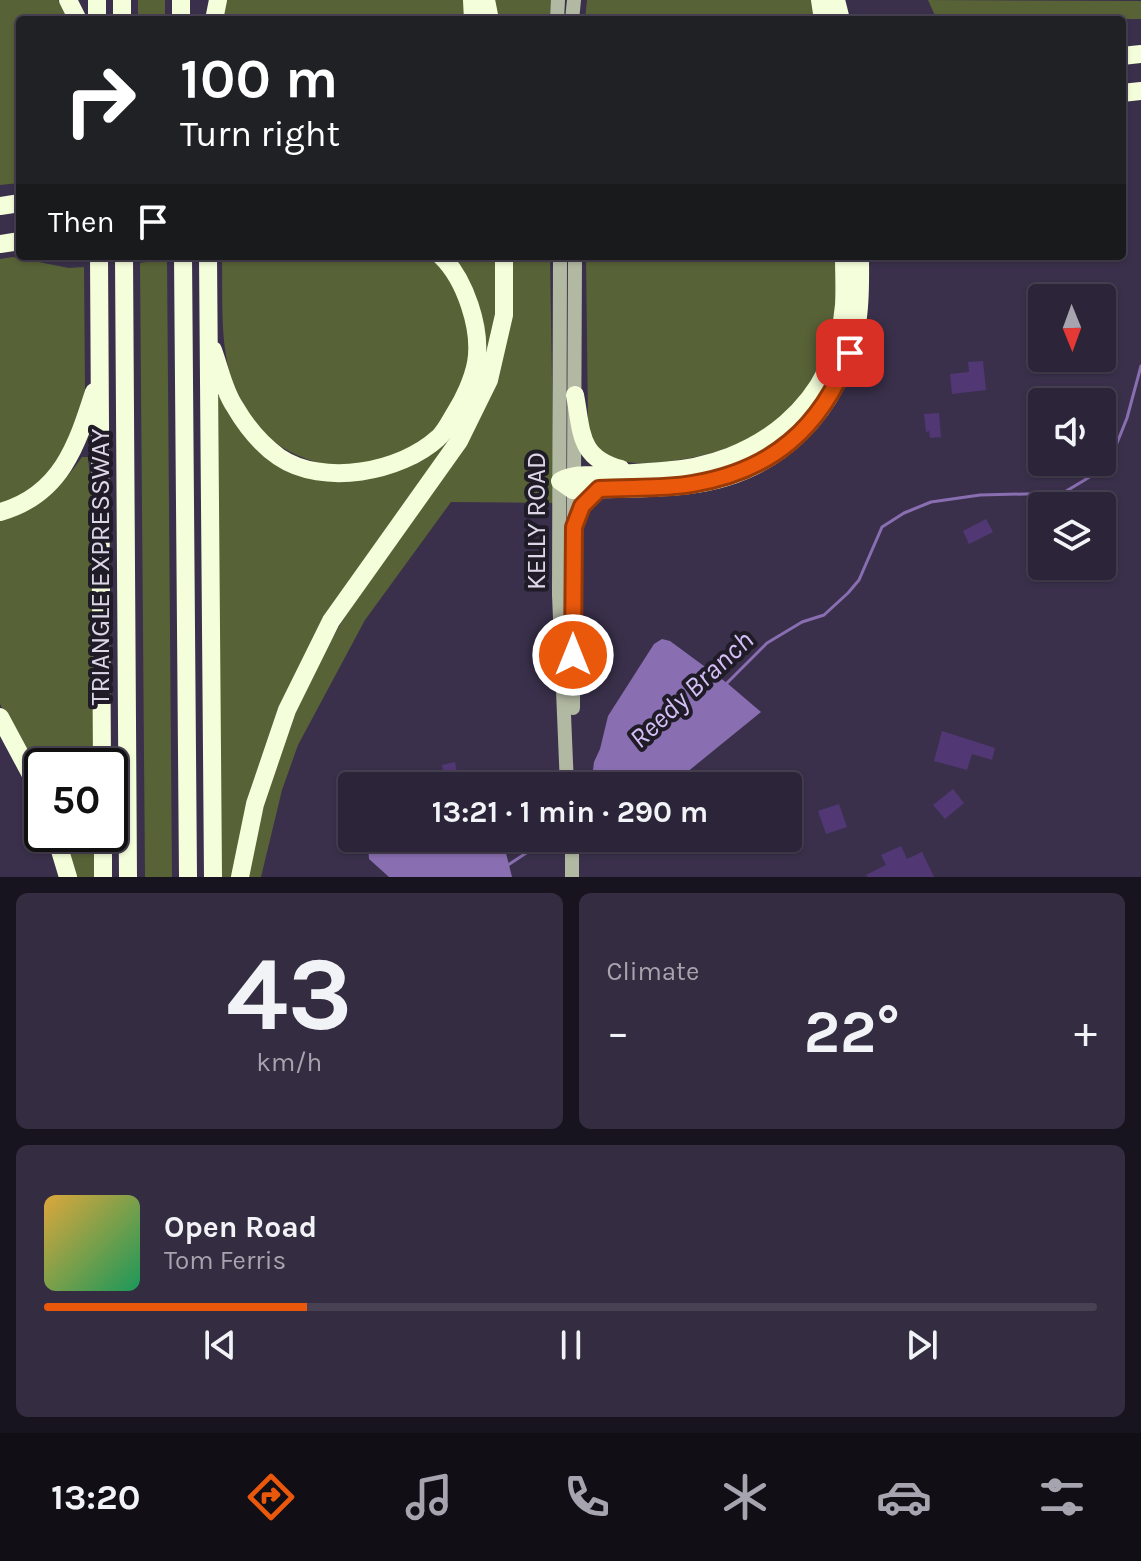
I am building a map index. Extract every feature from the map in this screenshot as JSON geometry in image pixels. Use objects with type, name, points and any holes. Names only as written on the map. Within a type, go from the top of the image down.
[{"type":"highway","points":[[183,260],[188,877]]},
{"type":"highway","points":[[208,260],[213,877]]},
{"type":"highway","points":[[209,336],[234,407],[257,437],[281,458],[319,473],[356,473],[406,461],[440,437],[462,401],[476,361],[474,320],[463,286],[444,260]]},
{"type":"highway","points":[[240,877],[255,804],[271,753],[287,710],[331,621],[459,441],[489,380],[504,315],[504,260]]},
{"type":"highway","points":[[569,482],[632,472],[686,469],[718,462],[765,441],[791,419],[818,386],[834,349],[844,305],[844,260]]},
{"type":"highway","points":[[569,482],[599,489],[690,485],[732,475],[763,461],[796,439],[826,403],[850,353],[857,321],[860,260]]},
{"type":"highway","name":"TRIANGLE EXPRESSWAY","points":[[124,261],[128,877]]},
{"type":"highway","points":[[99,263],[102,748]]},
{"type":"highway","points":[[0,512],[25,502],[63,468],[84,429],[99,373]]},
{"type":"highway","points":[[575,395],[582,439],[590,453],[602,462],[632,472]]},
{"type":"highway","points":[[574,527],[582,506],[599,489]]},
{"type":"highway","points":[[0,717],[24,762]]},
{"type":"highway","points":[[60,852],[68,877]]},
{"type":"highway","points":[[103,852],[103,877]]},
{"type":"main road","name":"KELLY ROAD","points":[[560,260],[569,482],[574,527],[574,772]]},
{"type":"main road","name":"KELLY ROAD","points":[[566,772],[559,595],[575,395],[575,260]]},
{"type":"main road","points":[[572,852],[572,877]]},
{"type":"green space","points":[[0,0],[58,0],[66,16],[16,16],[16,183],[0,185]]},
{"type":"green space","points":[[138,0],[165,0],[165,16],[138,16]]},
{"type":"green space","points":[[224,0],[465,0],[467,16],[222,16]]},
{"type":"green space","points":[[493,0],[553,0],[551,16],[495,16]]},
{"type":"green space","points":[[587,0],[813,0],[816,16],[585,16]]},
{"type":"green space","points":[[928,0],[1141,1],[1141,19],[1126,19],[1126,16],[935,16]]},
{"type":"green space","points":[[13,257],[69,268],[84,267],[85,389],[79,424],[44,481],[18,499],[0,505],[0,259]]},
{"type":"green space","points":[[167,260],[172,877],[145,877],[140,263]]},
{"type":"green space","points":[[222,260],[435,260],[458,290],[466,312],[468,356],[464,378],[455,399],[444,419],[429,435],[389,460],[341,466],[294,454],[273,441],[256,425],[234,388],[223,332]]},
{"type":"green space","points":[[452,260],[498,260],[496,318],[490,351],[483,350]]},
{"type":"green space","points":[[511,260],[550,260],[554,503],[451,502],[365,620],[298,745],[282,790],[261,877],[246,877],[262,805],[302,692],[341,623],[471,434]]},
{"type":"green space","points":[[586,260],[837,260],[835,317],[824,361],[803,394],[772,425],[714,452],[692,458],[637,463],[618,460],[600,451],[591,443],[588,421]]},
{"type":"green space","points":[[216,396],[223,396],[243,433],[340,481],[448,435],[453,439],[327,615],[234,877],[221,877]]},
{"type":"green space","points":[[82,457],[88,457],[94,520],[96,748],[24,750],[0,704],[0,519],[46,495]]},
{"type":"green space","points":[[66,852],[97,852],[97,877],[74,877]]},
{"type":"water","points":[[662,639],[670,641],[761,712],[687,772],[593,772],[608,716],[654,644]]},
{"type":"water","points":[[368,852],[506,852],[512,877],[389,877],[369,859]]},
{"type":"building","points":[[983,361],[986,390],[952,394],[950,374],[969,372],[968,362]]},
{"type":"building","points":[[939,413],[941,437],[930,438],[929,431],[926,432],[924,414]]},
{"type":"building","points":[[986,519],[993,532],[969,544],[963,531]]},
{"type":"building","points":[[942,731],[995,748],[992,760],[972,754],[967,770],[934,761]]},
{"type":"building","points":[[455,762],[457,772],[443,772],[442,765]]},
{"type":"building","points":[[953,789],[964,803],[945,819],[933,805]]},
{"type":"building","points":[[839,804],[847,827],[826,834],[818,811]]},
{"type":"building","points":[[901,846],[907,859],[922,852],[934,877],[866,875],[886,865],[881,855]]},
{"type":"waterway","name":"Reedy Branch","points":[[725,685],[767,643],[802,622],[824,615],[848,593],[859,580],[882,527],[904,513],[931,502],[980,495],[1063,493],[1093,475],[1113,453],[1127,418],[1141,366]]},
{"type":"waterway","name":"Reedy Branch","points":[[505,867],[528,852]]},
{"type":"route","points":[[573,655],[574,527],[582,506],[590,496],[599,489],[690,485],[732,475],[763,461],[796,439],[819,413],[838,383],[850,353]]}]
